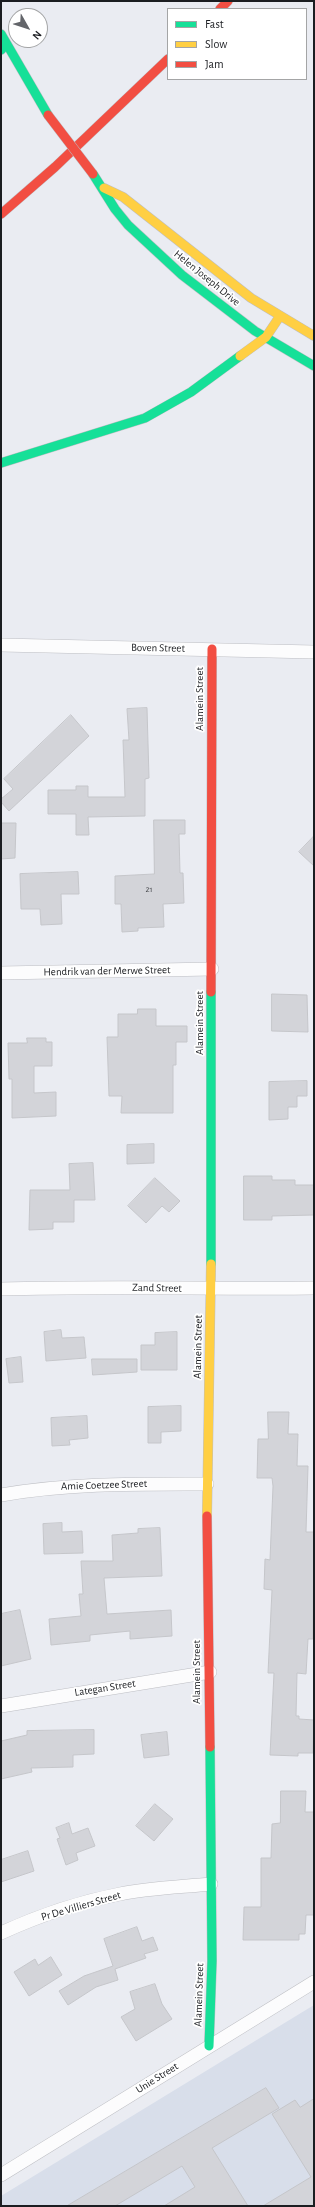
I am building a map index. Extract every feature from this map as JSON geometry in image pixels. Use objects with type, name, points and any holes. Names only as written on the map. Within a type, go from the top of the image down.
[{"type":"main road","name":"Helen Joseph Drive","points":[[1,34],[4,47],[48,115],[104,188],[112,207],[124,222],[211,300],[266,337],[314,366]]},
{"type":"main road","points":[[1,214],[55,166],[167,60]]},
{"type":"main road","name":"Helen Joseph Drive","points":[[104,188],[122,197],[220,276],[280,316],[314,336]]},
{"type":"main road","points":[[1,463],[145,418],[191,392],[266,337],[280,316]]},
{"type":"main road","name":"Alamein Street","points":[[209,2046],[212,1961],[210,1884],[208,1484],[212,969],[212,649]]},
{"type":"street","name":"Boven Street","points":[[1,645],[314,652]]},
{"type":"street","name":"Hendrik van der Merwe Street","points":[[1,973],[212,969]]},
{"type":"street","name":"Zand Street","points":[[1,1289],[120,1287],[210,1289],[314,1288]]},
{"type":"street","name":"Amie Coetzee Street","points":[[1,1495],[90,1484],[208,1484]]},
{"type":"street","name":"Lategan Street","points":[[1,1706],[210,1672]]},
{"type":"street","name":"Pr De Villiers Street","points":[[1,1933],[18,1925],[72,1907],[120,1894],[210,1884]]},
{"type":"street","name":"Unie Street","points":[[1,2175],[314,1982]]},
{"type":"shaded area","points":[[314,2005],[314,2206],[1,2206],[1,2196]]},
{"type":"building","points":[[147,708],[149,778],[145,779],[145,816],[88,817],[89,835],[76,835],[76,814],[48,814],[48,790],[76,790],[76,786],[88,786],[88,797],[125,797],[123,740],[129,740],[127,709]]},
{"type":"building","points":[[71,715],[89,736],[9,811],[1,802],[1,799],[13,789],[4,779]]},
{"type":"building","points":[[154,820],[185,820],[185,834],[179,834],[180,873],[183,873],[184,903],[163,904],[164,927],[138,928],[138,931],[122,932],[121,904],[115,904],[115,876],[154,874]]},
{"type":"building","points":[[1,823],[16,823],[15,858],[1,859]]},
{"type":"building","points":[[314,836],[314,866],[299,852]]},
{"type":"building","points":[[78,872],[79,894],[61,894],[62,924],[41,925],[40,909],[21,909],[20,874]]},
{"type":"building","points":[[272,994],[307,995],[308,1032],[272,1031]]},
{"type":"building","points":[[138,1009],[156,1009],[156,1026],[187,1026],[187,1042],[176,1042],[176,1065],[173,1065],[173,1113],[121,1113],[122,1096],[109,1096],[107,1037],[118,1037],[118,1014],[137,1014]]},
{"type":"building","points":[[27,1038],[46,1038],[46,1042],[52,1042],[52,1066],[34,1066],[34,1093],[56,1092],[56,1116],[12,1118],[12,1079],[9,1079],[8,1043],[27,1043]]},
{"type":"building","points":[[307,1081],[307,1096],[297,1096],[297,1107],[288,1107],[288,1119],[269,1120],[269,1082]]},
{"type":"building","points":[[154,1144],[154,1163],[127,1164],[127,1145]]},
{"type":"building","points":[[93,1163],[95,1200],[74,1200],[74,1222],[53,1222],[53,1229],[29,1230],[30,1190],[70,1190],[69,1164]]},
{"type":"building","points":[[244,1176],[272,1176],[272,1180],[295,1180],[295,1185],[314,1185],[314,1215],[272,1216],[272,1220],[244,1220]]},
{"type":"building","points":[[155,1178],[180,1201],[169,1212],[162,1206],[146,1223],[128,1206]]},
{"type":"building","points":[[61,1330],[62,1338],[84,1337],[86,1358],[46,1361],[44,1332]]},
{"type":"building","points":[[177,1332],[177,1370],[141,1370],[141,1345],[155,1345],[155,1333]]},
{"type":"building","points":[[21,1357],[23,1382],[9,1383],[6,1359]]},
{"type":"building","points":[[92,1359],[137,1359],[137,1372],[93,1375]]},
{"type":"building","points":[[181,1406],[181,1431],[161,1432],[161,1443],[148,1443],[148,1407]]},
{"type":"building","points":[[268,1412],[289,1412],[288,1434],[298,1434],[297,1466],[308,1466],[306,1532],[314,1532],[313,1639],[308,1639],[306,1674],[297,1673],[296,1716],[299,1716],[299,1719],[314,1720],[313,1753],[298,1753],[298,1756],[270,1755],[274,1673],[268,1673],[272,1590],[264,1589],[265,1559],[270,1560],[273,1486],[272,1478],[257,1478],[258,1439],[268,1439]]},
{"type":"building","points":[[87,1416],[88,1438],[69,1440],[70,1445],[52,1446],[51,1418]]},
{"type":"building","points":[[62,1523],[62,1532],[82,1531],[83,1553],[44,1554],[43,1524]]},
{"type":"building","points":[[160,1528],[162,1576],[104,1578],[107,1614],[171,1610],[172,1636],[130,1639],[130,1631],[90,1635],[90,1641],[51,1645],[49,1619],[81,1616],[79,1594],[83,1594],[81,1561],[113,1561],[112,1535],[138,1533],[138,1529]]},
{"type":"building","points":[[20,1610],[31,1659],[1,1666],[1,1614]]},
{"type":"building","points":[[94,1730],[94,1754],[73,1755],[73,1767],[31,1768],[32,1772],[1,1779],[1,1741],[27,1735],[27,1731]]},
{"type":"building","points":[[167,1732],[169,1755],[144,1758],[141,1735]]},
{"type":"building","points":[[281,1791],[306,1791],[305,1812],[314,1812],[314,1915],[306,1915],[305,1934],[299,1934],[299,1940],[243,1940],[244,1907],[261,1907],[261,1858],[271,1858],[272,1824],[280,1823]]},
{"type":"building","points":[[155,1804],[173,1819],[154,1841],[136,1826]]},
{"type":"building","points":[[69,1823],[72,1834],[88,1828],[95,1846],[76,1853],[78,1860],[66,1865],[57,1839],[60,1838],[56,1828]]},
{"type":"building","points":[[28,1851],[34,1871],[1,1882],[1,1860]]},
{"type":"building","points":[[137,1927],[142,1941],[153,1937],[158,1950],[144,1954],[146,1958],[115,1969],[118,1980],[96,1987],[68,2005],[59,1991],[84,1976],[113,1966],[104,1939]]},
{"type":"building","points":[[51,1957],[62,1975],[29,1996],[14,1972],[35,1959],[38,1965]]},
{"type":"building","points":[[155,1984],[162,2004],[172,2019],[136,2041],[121,2017],[135,2009],[130,1992]]},
{"type":"building","points":[[266,2088],[279,2108],[212,2148],[248,2206],[164,2206],[195,2187],[182,2166],[115,2206],[67,2206]]},
{"type":"building","points":[[314,2099],[314,2206],[263,2206],[311,2177],[272,2114],[295,2100],[300,2107]]},
{"type":"traffic: fast","points":[[1,34],[48,115]]},
{"type":"traffic: fast","points":[[1,50],[6,44]]},
{"type":"traffic: fast","points":[[93,174],[115,209],[128,225],[182,275],[255,331],[314,366]]},
{"type":"traffic: fast","points":[[1,463],[145,418],[191,392],[240,356]]},
{"type":"traffic: fast","points":[[211,992],[211,1264]]},
{"type":"traffic: fast","points":[[209,2046],[212,1961],[210,1747]]},
{"type":"traffic: slow","points":[[104,188],[123,197],[251,298],[314,336]]},
{"type":"traffic: slow","points":[[240,356],[266,337],[280,316]]},
{"type":"traffic: slow","points":[[207,1516],[211,1264]]},
{"type":"traffic: jam","points":[[221,8],[228,1]]},
{"type":"traffic: jam","points":[[1,214],[55,167],[167,60]]},
{"type":"traffic: jam","points":[[48,115],[93,174]]},
{"type":"traffic: jam","points":[[211,992],[212,649]]},
{"type":"traffic: jam","points":[[207,1516],[210,1747]]}]
